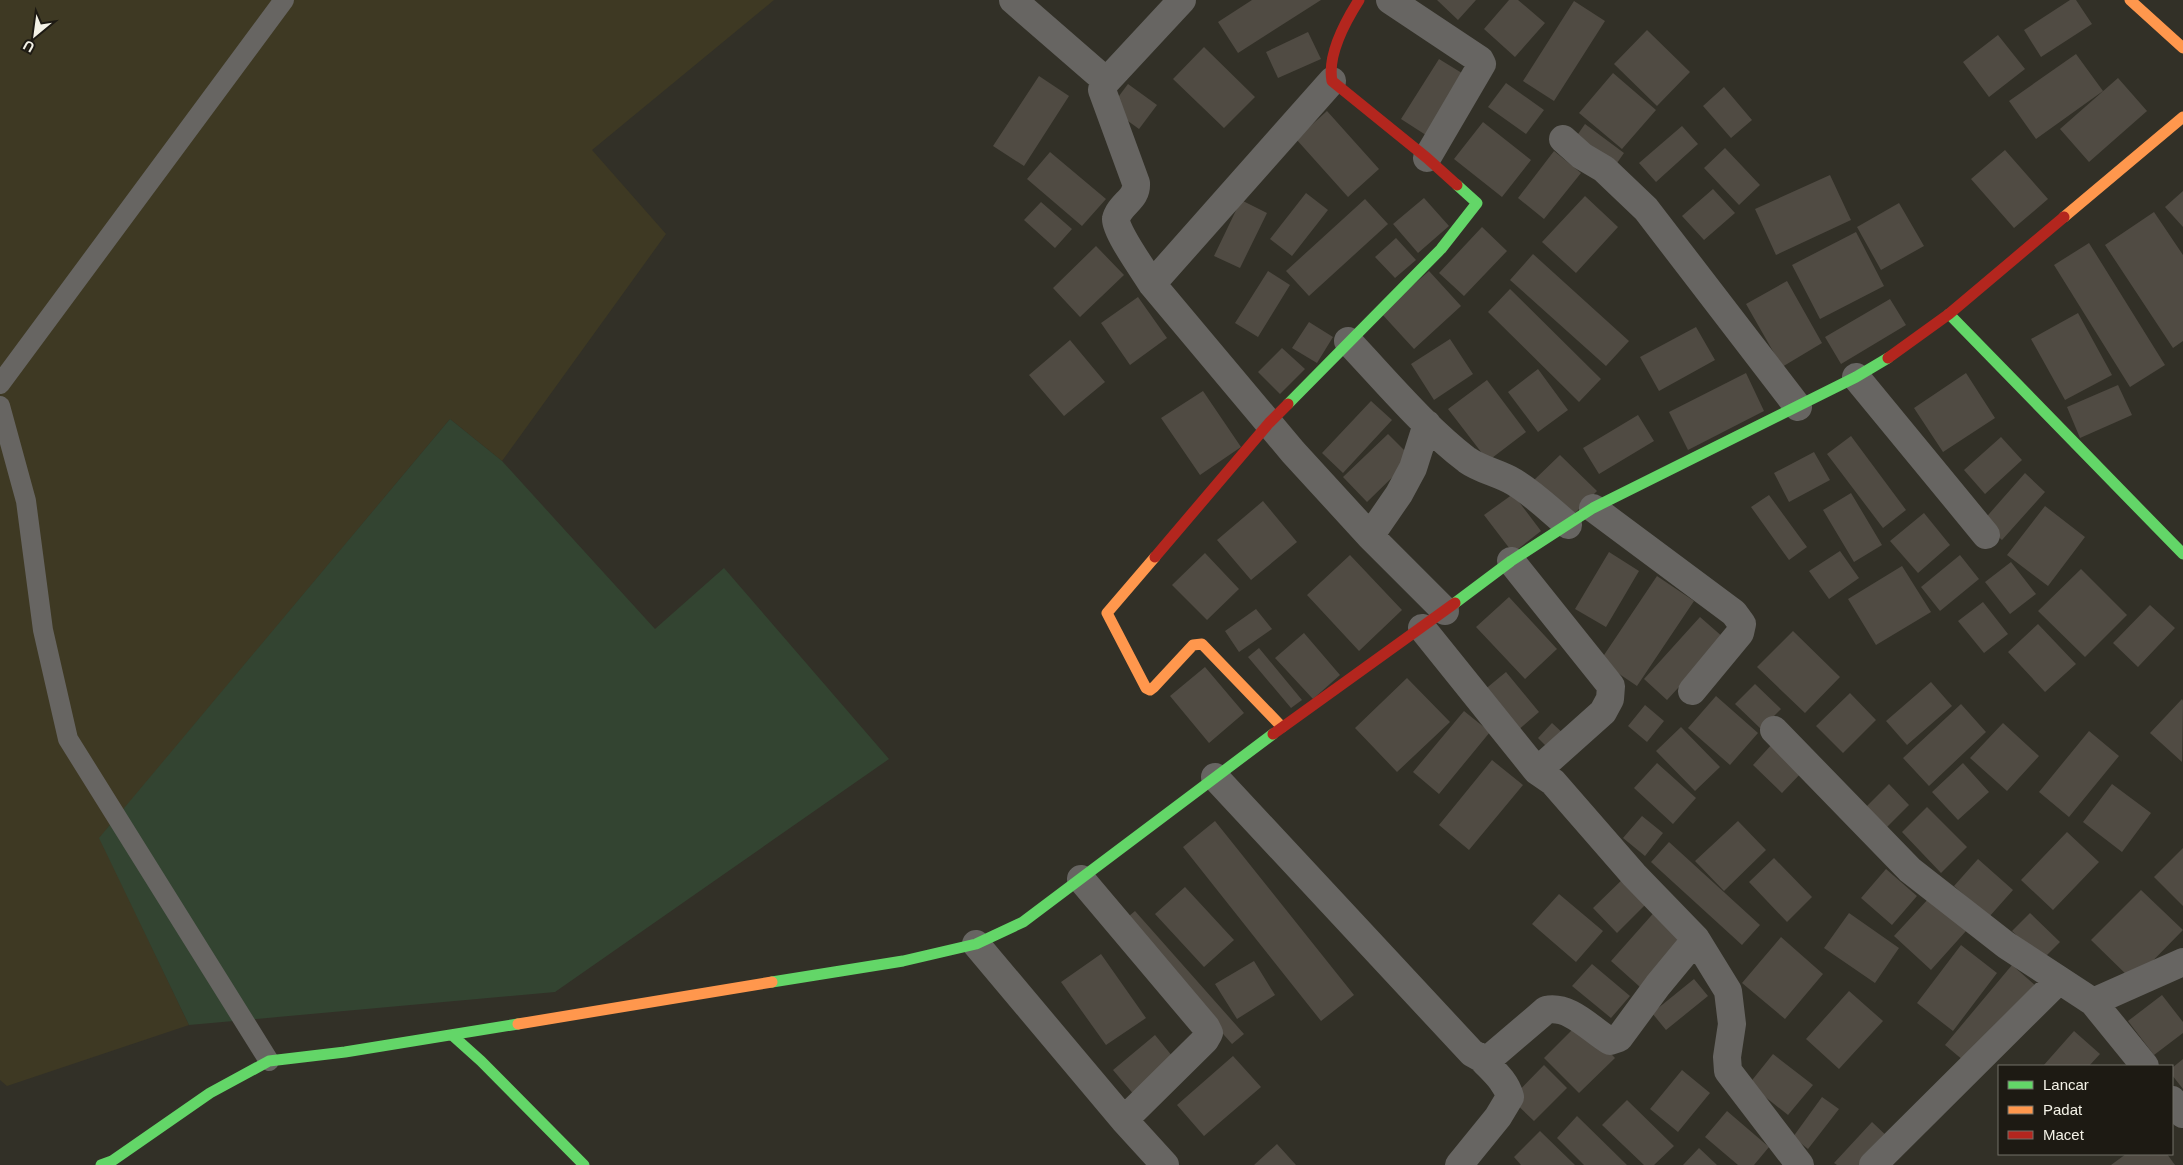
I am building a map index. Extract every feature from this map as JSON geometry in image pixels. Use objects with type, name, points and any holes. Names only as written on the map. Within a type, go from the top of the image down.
[{"type":"street","points":[[1013,0],[1105,80]]},
{"type":"street","points":[[1182,0],[1105,80],[1102,90],[1136,182],[1134,195],[1120,211],[1116,219],[1116,225],[1133,256],[1152,284],[1269,423],[1370,536],[1445,611]]},
{"type":"street","points":[[1282,727],[1202,644],[1193,645],[1154,688],[1150,690],[1146,688],[1107,613],[1269,423],[1441,249],[1476,203],[1427,158],[1332,82],[1330,75],[1339,40],[1359,0]]},
{"type":"street","points":[[1390,0],[1480,60],[1482,64],[1427,158]]},
{"type":"street","points":[[2130,0],[2183,48]]},
{"type":"street","points":[[1152,284],[1332,82]]},
{"type":"street","points":[[110,1164],[210,1093],[269,1061],[452,1034],[903,961],[976,944],[1023,922],[1282,727],[1422,628],[1510,561],[1593,508],[1856,377],[1902,349],[1949,314],[2183,117]]},
{"type":"street","points":[[1563,139],[1582,156],[1604,170],[1646,209],[1798,406]]},
{"type":"street","points":[[1949,314],[2183,554]]},
{"type":"street","points":[[1348,341],[1427,424],[1471,463],[1517,484],[1568,524]]},
{"type":"street","points":[[1856,377],[1986,535]]},
{"type":"street","points":[[1370,536],[1399,494],[1413,468],[1427,424]]},
{"type":"street","points":[[1593,508],[1734,613],[1742,624],[1740,633],[1692,691]]},
{"type":"street","points":[[1510,561],[1611,686],[1610,699],[1603,712],[1537,771]]},
{"type":"street","points":[[1422,628],[1537,771],[1553,782],[1634,875],[1696,939],[1728,991],[1732,1024],[1727,1057],[1728,1070],[1800,1165]]},
{"type":"street","points":[[1774,730],[1910,870],[2006,946],[2093,1002],[2144,1065]]},
{"type":"street","points":[[1216,777],[1472,1053],[1481,1058],[1501,1079],[1508,1090],[1510,1097],[1498,1117],[1459,1165]]},
{"type":"street","points":[[1081,879],[1206,1027],[1209,1033],[1205,1040],[1124,1120]]},
{"type":"street","points":[[1481,1058],[1491,1057],[1546,1010],[1556,1008],[1565,1010],[1610,1041],[1619,1038],[1658,985],[1696,939]]},
{"type":"street","points":[[976,944],[1124,1120],[1165,1165]]},
{"type":"street","points":[[2093,1002],[2174,964],[2183,962]]},
{"type":"street","points":[[1873,1165],[2060,980]]},
{"type":"street","points":[[452,1034],[584,1165]]},
{"type":"street","points":[[2173,1101],[2183,1114]]},
{"type":"lane","points":[[0,384],[284,0]]},
{"type":"lane","points":[[0,406],[26,501],[43,630],[68,739],[269,1061]]},
{"type":"shaded area","points":[[0,0],[774,0],[592,150],[666,234],[502,461],[450,419],[100,838],[189,1025],[7,1086],[0,1080]]},
{"type":"green space","points":[[450,419],[502,461],[655,629],[724,568],[889,759],[555,992],[189,1025],[99,838]]},
{"type":"building","points":[[1252,0],[1321,0],[1238,53],[1218,22]]},
{"type":"building","points":[[1437,0],[1476,0],[1458,20]]},
{"type":"building","points":[[1509,0],[1518,0],[1545,23],[1515,57],[1484,29]]},
{"type":"building","points":[[2070,0],[2076,0],[2092,24],[2041,57],[2024,30]]},
{"type":"building","points":[[1574,1],[1605,21],[1554,101],[1523,81]]},
{"type":"building","points":[[1647,30],[1690,72],[1657,106],[1614,64]]},
{"type":"building","points":[[1308,32],[1321,59],[1278,78],[1266,52]]},
{"type":"building","points":[[1998,35],[2025,69],[1989,97],[1963,62]]},
{"type":"building","points":[[1204,47],[1255,97],[1224,128],[1173,79]]},
{"type":"building","points":[[2076,54],[2103,91],[2036,139],[2009,101]]},
{"type":"building","points":[[1439,59],[1470,78],[1432,139],[1401,119]]},
{"type":"building","points":[[1613,73],[1656,110],[1622,149],[1579,113]]},
{"type":"building","points":[[1039,76],[1069,96],[1024,166],[993,146]]},
{"type":"building","points":[[2118,78],[2147,111],[2089,162],[2060,129]]},
{"type":"building","points":[[1506,83],[1544,110],[1526,134],[1488,107]]},
{"type":"building","points":[[1128,84],[1157,105],[1139,129],[1110,108]]},
{"type":"building","points":[[1724,87],[1752,120],[1731,138],[1703,106]]},
{"type":"building","points":[[1327,111],[1379,169],[1348,197],[1296,139]]},
{"type":"building","points":[[1483,122],[1531,160],[1502,197],[1454,159]]},
{"type":"building","points":[[1585,124],[1624,153],[1610,173],[1571,144]]},
{"type":"building","points":[[1682,126],[1698,144],[1656,182],[1639,163]]},
{"type":"building","points":[[1725,148],[1760,185],[1739,205],[1704,168]]},
{"type":"building","points":[[2005,150],[2048,199],[2014,228],[1971,179]]},
{"type":"building","points":[[1554,151],[1581,173],[1544,219],[1518,198]]},
{"type":"building","points":[[1050,152],[1106,199],[1082,226],[1027,179]]},
{"type":"building","points":[[1830,175],[1851,220],[1776,255],[1755,209]]},
{"type":"building","points":[[1713,189],[1735,213],[1704,240],[1682,216]]},
{"type":"building","points":[[2183,191],[2183,227],[2165,207]]},
{"type":"building","points":[[1306,193],[1328,210],[1292,256],[1270,239]]},
{"type":"building","points":[[1585,196],[1618,227],[1576,273],[1542,242]]},
{"type":"building","points":[[1424,198],[1449,226],[1418,253],[1393,224]]},
{"type":"building","points":[[1365,199],[1388,224],[1309,296],[1286,271]]},
{"type":"building","points":[[1241,200],[1267,213],[1240,268],[1214,256]]},
{"type":"building","points":[[1041,202],[1072,229],[1055,248],[1024,220]]},
{"type":"building","points":[[1899,203],[1924,246],[1881,270],[1857,227]]},
{"type":"building","points":[[2154,212],[2183,255],[2183,341],[2173,348],[2105,245]]},
{"type":"building","points":[[1482,227],[1507,251],[1464,296],[1439,273]]},
{"type":"building","points":[[1856,232],[1884,286],[1820,319],[1792,265]]},
{"type":"building","points":[[1396,238],[1416,260],[1395,278],[1375,257]]},
{"type":"building","points":[[2089,243],[2165,365],[2130,387],[2054,265]]},
{"type":"building","points":[[1096,246],[1124,275],[1080,317],[1053,288]]},
{"type":"building","points":[[1533,254],[1629,341],[1606,366],[1510,280]]},
{"type":"building","points":[[1268,271],[1290,285],[1258,337],[1235,323]]},
{"type":"building","points":[[1429,271],[1461,306],[1414,349],[1381,313]]},
{"type":"building","points":[[1787,281],[1822,343],[1782,367],[1746,304]]},
{"type":"building","points":[[1510,289],[1601,379],[1579,402],[1488,312]]},
{"type":"building","points":[[1138,297],[1167,338],[1130,365],[1101,323]]},
{"type":"building","points":[[1890,299],[1906,325],[1841,364],[1825,337]]},
{"type":"building","points":[[2078,313],[2112,375],[2065,400],[2031,339]]},
{"type":"building","points":[[1309,322],[1333,337],[1317,363],[1292,348]]},
{"type":"building","points":[[1696,327],[1715,360],[1659,391],[1640,357]]},
{"type":"building","points":[[1450,339],[1473,374],[1434,400],[1411,364]]},
{"type":"building","points":[[1070,340],[1105,382],[1064,416],[1029,375]]},
{"type":"building","points":[[1282,348],[1305,369],[1280,394],[1258,372]]},
{"type":"building","points":[[1538,369],[1568,410],[1538,432],[1508,392]]},
{"type":"building","points":[[1746,373],[1764,411],[1688,450],[1669,412]]},
{"type":"building","points":[[1966,373],[1995,418],[1943,452],[1914,408]]},
{"type":"building","points":[[1487,380],[1526,432],[1488,461],[1448,409]]},
{"type":"building","points":[[2118,385],[2132,415],[2080,438],[2067,407]]},
{"type":"building","points":[[1203,391],[1241,447],[1200,475],[1161,418]]},
{"type":"building","points":[[1371,401],[1392,420],[1343,473],[1322,453]]},
{"type":"building","points":[[1638,415],[1654,441],[1599,474],[1583,448]]},
{"type":"building","points":[[1388,434],[1412,458],[1367,502],[1343,477]]},
{"type":"building","points":[[1851,436],[1906,510],[1883,528],[1827,454]]},
{"type":"building","points":[[2001,437],[2022,460],[1985,494],[1964,470]]},
{"type":"building","points":[[1814,452],[1830,480],[1789,502],[1774,473]]},
{"type":"building","points":[[1560,455],[1597,491],[1570,518],[1533,481]]},
{"type":"building","points":[[2025,473],[2045,492],[2002,540],[1982,522]]},
{"type":"building","points":[[1851,493],[1882,545],[1854,562],[1823,510]]},
{"type":"building","points":[[1513,494],[1541,531],[1513,553],[1484,515]]},
{"type":"building","points":[[1769,495],[1807,547],[1789,560],[1751,507]]},
{"type":"building","points":[[1263,501],[1297,542],[1251,580],[1217,540]]},
{"type":"building","points":[[2045,506],[2085,537],[2048,586],[2007,555]]},
{"type":"building","points":[[1924,513],[1950,545],[1918,573],[1890,541]]},
{"type":"building","points":[[1840,551],[1859,578],[1829,599],[1809,571]]},
{"type":"building","points":[[1609,552],[1639,571],[1606,627],[1575,609]]},
{"type":"building","points":[[1205,553],[1239,589],[1207,620],[1172,585]]},
{"type":"building","points":[[1350,555],[1402,610],[1359,651],[1307,595]]},
{"type":"building","points":[[1960,555],[1979,579],[1940,611],[1921,587]]},
{"type":"building","points":[[2011,562],[2036,594],[2010,614],[1985,582]]},
{"type":"building","points":[[1902,566],[1931,612],[1876,645],[1848,599]]},
{"type":"building","points":[[2081,569],[2127,615],[2085,657],[2038,611]]},
{"type":"building","points":[[1657,576],[1694,601],[1637,686],[1600,661]]},
{"type":"building","points":[[1509,597],[1557,649],[1525,679],[1476,627]]},
{"type":"building","points":[[1983,602],[2008,634],[1984,653],[1958,621]]},
{"type":"building","points":[[2150,605],[2175,628],[2138,667],[2113,643]]},
{"type":"building","points":[[1256,609],[1272,629],[1239,652],[1225,631]]},
{"type":"building","points":[[1700,617],[1724,638],[1667,700],[1644,679]]},
{"type":"building","points":[[2038,624],[2076,664],[2045,692],[2008,652]]},
{"type":"building","points":[[1793,631],[1840,677],[1805,713],[1757,667]]},
{"type":"building","points":[[1304,633],[1340,675],[1313,699],[1275,658]]},
{"type":"building","points":[[1259,648],[1302,700],[1291,708],[1248,657]]},
{"type":"building","points":[[1205,667],[1244,713],[1209,743],[1170,696]]},
{"type":"building","points":[[1506,672],[1539,712],[1516,732],[1483,691]]},
{"type":"building","points":[[1407,678],[1450,722],[1397,772],[1355,728]]},
{"type":"building","points":[[1931,682],[1952,706],[1907,745],[1886,721]]},
{"type":"building","points":[[1755,684],[1781,709],[1761,729],[1735,704]]},
{"type":"building","points":[[1850,693],[1876,720],[1843,753],[1816,726]]},
{"type":"building","points":[[1716,696],[1758,733],[1730,765],[1688,728]]},
{"type":"building","points":[[2182,699],[2183,701],[2182,762],[2150,733]]},
{"type":"building","points":[[1961,704],[1986,732],[1929,786],[1903,758]]},
{"type":"building","points":[[1645,705],[1664,721],[1647,742],[1628,726]]},
{"type":"building","points":[[1464,711],[1490,732],[1439,794],[1413,772]]},
{"type":"building","points":[[1552,723],[1565,735],[1550,750],[1538,738]]},
{"type":"building","points":[[2003,723],[2039,756],[2007,791],[1970,758]]},
{"type":"building","points":[[1681,727],[1720,767],[1695,791],[1656,751]]},
{"type":"building","points":[[2089,731],[2119,756],[2069,817],[2039,792]]},
{"type":"building","points":[[1774,742],[1804,770],[1782,793],[1753,765]]},
{"type":"building","points":[[1492,760],[1523,785],[1469,850],[1439,825]]},
{"type":"building","points":[[1657,763],[1696,798],[1673,824],[1634,788]]},
{"type":"building","points":[[1963,763],[1989,792],[1958,820],[1932,792]]},
{"type":"building","points":[[1889,784],[1909,805],[1885,829],[1864,809]]},
{"type":"building","points":[[2112,784],[2151,813],[2122,852],[2083,822]]},
{"type":"building","points":[[1927,807],[1967,847],[1941,873],[1902,832]]},
{"type":"building","points":[[1642,816],[1663,833],[1645,856],[1623,838]]},
{"type":"building","points":[[1215,821],[1354,995],[1321,1021],[1183,847]]},
{"type":"building","points":[[1738,821],[1766,850],[1724,891],[1695,861]]},
{"type":"building","points":[[2067,832],[2099,862],[2053,910],[2021,880]]},
{"type":"building","points":[[1669,842],[1760,925],[1742,945],[1651,862]]},
{"type":"building","points":[[2183,848],[2183,906],[2154,877]]},
{"type":"building","points":[[1774,858],[1812,897],[1787,922],[1749,882]]},
{"type":"building","points":[[1978,859],[2013,890],[1989,917],[1954,886]]},
{"type":"building","points":[[1886,869],[1917,896],[1892,925],[1861,898]]},
{"type":"building","points":[[1629,873],[1653,897],[1617,933],[1593,908]]},
{"type":"building","points":[[1185,887],[1234,940],[1204,967],[1155,914]]},
{"type":"building","points":[[2141,890],[2183,930],[2133,981],[2091,940]]},
{"type":"building","points":[[1559,894],[1603,931],[1576,962],[1532,924]]},
{"type":"building","points":[[1930,897],[1966,931],[1931,970],[1894,936]]},
{"type":"building","points":[[1658,908],[1687,933],[1640,987],[1611,961]]},
{"type":"building","points":[[1135,911],[1244,1034],[1232,1044],[1123,921]]},
{"type":"building","points":[[1849,913],[1899,948],[1875,983],[1824,948]]},
{"type":"building","points":[[2030,913],[2060,942],[2042,960],[2012,931]]},
{"type":"building","points":[[1781,937],[1823,974],[1785,1019],[1742,983]]},
{"type":"building","points":[[1961,945],[1997,973],[1953,1031],[1917,1003]]},
{"type":"building","points":[[1101,954],[1146,1018],[1106,1045],[1061,982]]},
{"type":"building","points":[[1254,961],[1275,995],[1237,1019],[1215,984]]},
{"type":"building","points":[[1592,964],[1630,996],[1611,1018],[1572,986]]},
{"type":"building","points":[[2012,965],[2037,987],[1970,1066],[1945,1045]]},
{"type":"building","points":[[1694,979],[1708,996],[1666,1030],[1652,1013]]},
{"type":"building","points":[[1849,991],[1883,1021],[1839,1069],[1806,1039]]},
{"type":"building","points":[[2162,995],[2183,1022],[2183,1033],[2154,1055],[2128,1021]]},
{"type":"building","points":[[1580,1022],[1615,1058],[1579,1093],[1544,1058]]},
{"type":"building","points":[[2074,1031],[2100,1054],[2090,1065],[2044,1065]]},
{"type":"building","points":[[1155,1035],[1177,1062],[1136,1097],[1113,1070]]},
{"type":"building","points":[[1773,1054],[1813,1085],[1788,1115],[1749,1084]]},
{"type":"building","points":[[1233,1056],[1261,1087],[1204,1136],[1177,1105]]},
{"type":"building","points":[[2183,1059],[2183,1089],[2173,1076],[2173,1067]]},
{"type":"building","points":[[1544,1065],[1567,1088],[1534,1121],[1511,1099]]},
{"type":"building","points":[[1682,1070],[1710,1093],[1678,1132],[1650,1109]]},
{"type":"building","points":[[1822,1097],[1839,1109],[1808,1149],[1793,1137]]},
{"type":"building","points":[[1627,1100],[1674,1146],[1654,1165],[1644,1165],[1602,1125]]},
{"type":"building","points":[[1727,1111],[1769,1147],[1754,1165],[1738,1165],[1705,1137]]},
{"type":"building","points":[[1577,1116],[1627,1165],[1584,1165],[1557,1138]]},
{"type":"building","points":[[1872,1122],[1891,1140],[1869,1165],[1837,1165],[1834,1163]]},
{"type":"building","points":[[1540,1131],[1575,1165],[1521,1165],[1514,1157]]},
{"type":"building","points":[[1277,1144],[1296,1165],[1254,1165]]},
{"type":"building","points":[[1699,1148],[1717,1165],[1683,1165]]},
{"type":"building","points":[[2125,1155],[2168,1155],[2175,1165],[2111,1165]]},
{"type":"traffic: fast","points":[[1288,404],[1441,249],[1477,203],[1457,185]]},
{"type":"traffic: fast","points":[[1949,314],[2183,554]]},
{"type":"traffic: fast","points":[[1455,603],[1511,561],[1593,508],[1856,377],[1888,358]]},
{"type":"traffic: fast","points":[[772,982],[903,961],[976,944],[1023,922],[1273,734]]},
{"type":"traffic: fast","points":[[101,1165],[112,1161],[210,1093],[269,1061],[345,1052],[518,1024]]},
{"type":"traffic: fast","points":[[452,1035],[481,1061],[584,1165]]},
{"type":"traffic: slow","points":[[2130,0],[2183,48]]},
{"type":"traffic: slow","points":[[2064,217],[2183,117]]},
{"type":"traffic: slow","points":[[1155,557],[1107,613],[1146,688],[1150,690],[1154,687],[1193,645],[1202,644],[1282,727]]},
{"type":"traffic: slow","points":[[518,1024],[772,982]]},
{"type":"traffic: jam","points":[[1359,0],[1338,39],[1332,60],[1332,81],[1427,158],[1457,185]]},
{"type":"traffic: jam","points":[[1888,358],[1949,314],[2064,217]]},
{"type":"traffic: jam","points":[[1155,557],[1269,423],[1288,404]]},
{"type":"traffic: jam","points":[[1273,734],[1455,603]]}]
